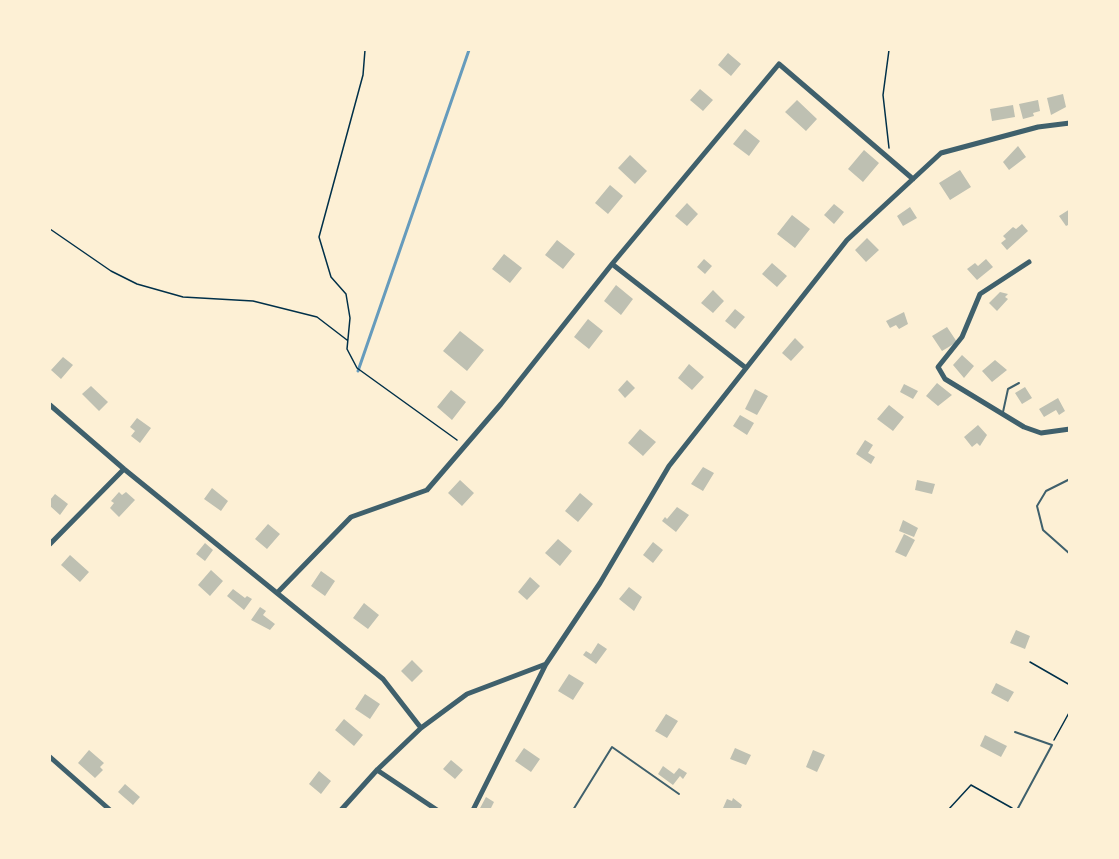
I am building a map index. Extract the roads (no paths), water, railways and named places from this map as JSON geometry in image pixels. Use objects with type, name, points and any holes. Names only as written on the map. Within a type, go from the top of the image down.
[{"type":"street","points":[[277,593],[351,517],[427,490],[779,64],[913,179]]},
{"type":"street","points":[[472,810],[546,664],[600,583],[669,466],[847,240],[941,153],[1038,127],[1070,123]]},
{"type":"street","points":[[1029,262],[980,294],[962,337],[938,367],[945,379],[1002,415],[1041,434],[1070,429]]},
{"type":"street","points":[[612,264],[746,368]]},
{"type":"street","points":[[50,405],[124,469],[383,679],[421,728]]},
{"type":"street","points":[[50,544],[124,469]]},
{"type":"street","points":[[341,810],[376,770],[421,728],[467,694],[546,664]]},
{"type":"street","points":[[50,757],[110,810]]},
{"type":"street","points":[[376,770],[437,810]]},
{"type":"lane","points":[[1002,415],[1008,388],[1019,382]]},
{"type":"lane","points":[[1070,479],[1046,490],[1037,506],[1043,530],[1070,554]]},
{"type":"lane","points":[[1015,732],[1052,745],[1016,810]]},
{"type":"lane","points":[[573,810],[612,747],[679,794]]},
{"type":"waterway","points":[[358,371],[469,50]]}]
